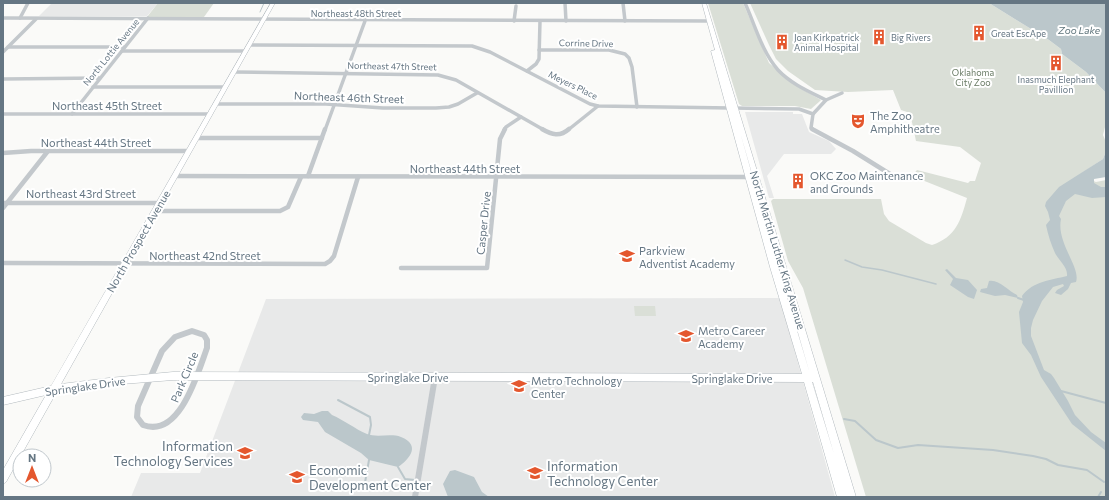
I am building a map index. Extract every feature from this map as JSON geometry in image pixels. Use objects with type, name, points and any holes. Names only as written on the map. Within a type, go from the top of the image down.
[{"type":"street","points":[[20,18],[28,3]]},
{"type":"street","name":"North Prospect Avenue","points":[[3,479],[273,3]]},
{"type":"street","points":[[565,3],[566,21]]},
{"type":"street","points":[[623,3],[625,21]]},
{"type":"street","name":"North Martin Luther King Avenue","points":[[700,3],[708,21]]},
{"type":"street","name":"North Martin Luther King Avenue","points":[[704,3],[752,177],[812,378],[851,497]]},
{"type":"street","points":[[745,3],[774,65],[794,82],[826,100]]},
{"type":"street","points":[[514,21],[516,6]]},
{"type":"street","name":"Northeast 48th Street","points":[[3,18],[708,21]]},
{"type":"street","points":[[3,52],[36,18]]},
{"type":"street","name":"North Lottie Avenue","points":[[72,114],[148,18]]},
{"type":"street","points":[[308,176],[365,20]]},
{"type":"street","points":[[527,71],[538,62],[540,21]]},
{"type":"street","name":"Meyers Place","points":[[250,45],[472,46],[490,52],[598,106],[791,108],[804,110],[813,114]]},
{"type":"street","points":[[8,47],[246,51]]},
{"type":"street","name":"Corrine Drive","points":[[539,50],[606,50],[616,51],[626,55],[631,62],[637,107]]},
{"type":"street","name":"Northeast 47th Street","points":[[234,72],[438,74],[456,80],[548,132],[560,134],[567,131],[598,106]]},
{"type":"street","points":[[3,79],[100,78]]},
{"type":"street","points":[[93,87],[225,87]]},
{"type":"street","name":"Northeast 46th Street","points":[[216,104],[334,104],[383,108],[449,107],[458,104],[477,93]]},
{"type":"street","points":[[842,93],[826,100],[813,114],[811,128],[853,151],[890,174]]},
{"type":"street","name":"Northeast 45th Street","points":[[3,114],[210,114]]},
{"type":"street","name":"Casper Drive","points":[[401,268],[487,268],[501,135],[506,127],[521,117]]},
{"type":"street","points":[[196,138],[322,138]]},
{"type":"street","points":[[3,208],[5,203],[48,151]]},
{"type":"street","name":"Northeast 44th Street","points":[[3,153],[48,151],[189,151]]},
{"type":"street","name":"Northeast 44th Street","points":[[175,176],[752,177]]},
{"type":"street","points":[[155,211],[280,211],[288,207],[301,176]]},
{"type":"street","name":"Northeast 42nd Street","points":[[3,262],[125,264],[326,264],[333,259],[358,177]]},
{"type":"street","name":"Northeast 43rd Street","points":[[5,203],[160,203]]},
{"type":"street","name":"Park Circle","points":[[192,331],[200,332],[205,336],[208,341],[207,348],[185,402],[175,418],[167,423],[149,427],[143,425],[138,420],[136,414],[150,377],[167,344],[174,337],[183,332],[192,331]]},
{"type":"street","name":"Springlake Drive","points":[[3,401],[54,390],[150,377],[812,378]]},
{"type":"street","points":[[414,497],[419,480],[435,377]]},
{"type":"street","name":"North Martin Luther King Avenue","points":[[812,378],[842,497]]},
{"type":"shaded area","points":[[52,3],[158,3],[147,16],[39,16]]},
{"type":"shaded area","points":[[745,112],[793,112],[793,114],[802,114],[809,132],[829,141],[836,149],[831,154],[784,154],[767,176],[774,198],[769,198]]},
{"type":"shaded area","name":"Metro Technology Center","points":[[780,298],[835,497],[131,497],[141,473],[200,473],[266,299]]},
{"type":"green space","points":[[158,3],[214,3],[204,17],[147,17]]},
{"type":"green space","points":[[708,3],[743,3],[769,63],[798,87],[821,100],[811,109],[795,106],[742,106],[739,104]]},
{"type":"green space","name":"Oklahoma City Zoo","points":[[750,3],[989,3],[1061,49],[1062,54],[1086,72],[1106,93],[1106,123],[1103,135],[1106,142],[1106,151],[1103,159],[1079,175],[1096,182],[1106,180],[1106,497],[866,497],[803,288],[788,261],[771,201],[773,199],[881,199],[884,214],[889,221],[932,245],[947,237],[956,227],[960,220],[967,198],[912,176],[917,170],[968,183],[970,181],[975,181],[981,163],[960,147],[916,141],[910,113],[901,110],[893,90],[848,92],[815,90],[788,71],[776,59]]},
{"type":"green space","points":[[634,306],[655,306],[656,316],[635,316]]},
{"type":"water","name":"Zoo Lake","points":[[989,3],[1106,3],[1106,93],[1086,72],[1062,54],[1061,49]]},
{"type":"water","points":[[1106,151],[1106,177],[1094,179],[1094,183],[1101,187],[1106,187],[1106,197],[1092,198],[1075,194],[1066,201],[1059,216],[1061,219],[1060,228],[1062,237],[1077,276],[1076,282],[1071,283],[1068,289],[1061,295],[1055,293],[1064,286],[1063,284],[1053,287],[1042,301],[1033,320],[1031,336],[1044,370],[1051,374],[1054,378],[1075,415],[1091,432],[1106,443],[1106,451],[1072,424],[1041,377],[1031,355],[1022,343],[1019,312],[1023,302],[1022,296],[1031,287],[1043,282],[1067,276],[1066,270],[1055,253],[1049,236],[1046,225],[1050,220],[1045,206],[1046,202],[1059,187],[1103,159]]},
{"type":"water","points":[[947,269],[956,278],[968,280],[977,290],[974,299],[968,297],[950,285],[953,279],[945,270]]},
{"type":"water","points":[[989,281],[1000,283],[1017,295],[1018,298],[1005,295],[995,296],[980,292],[981,289],[987,288]]},
{"type":"water","points":[[322,411],[328,411],[332,415],[367,434],[375,436],[393,435],[401,437],[411,444],[412,452],[398,467],[369,460],[361,453],[325,432],[318,422],[303,420],[301,417],[304,413],[314,414]]},
{"type":"water","points":[[455,470],[474,477],[482,492],[489,497],[448,497],[443,484],[450,471]]},
{"type":"waterway","points":[[260,12],[264,3]]},
{"type":"waterway","points":[[845,260],[862,267],[882,270],[936,284]]},
{"type":"waterway","points":[[1018,298],[1024,300]]},
{"type":"waterway","points":[[1061,391],[1106,403]]},
{"type":"waterway","points":[[338,400],[370,417],[371,425],[369,435]]},
{"type":"waterway","points":[[844,419],[855,421],[876,440],[898,448],[918,445],[993,450],[1033,456],[1046,459],[1058,465],[1087,470],[1104,482]]},
{"type":"waterway","points":[[364,488],[369,460]]},
{"type":"waterway","points":[[398,467],[405,479],[415,480]]},
{"type":"waterway","points":[[1098,497],[1101,492]]},
{"type":"place","name":"Great EscApe","points":[[979,33]]},
{"type":"place","name":"Big Rivers","points":[[879,37]]},
{"type":"place","name":"Joan Kirkpatrick Animal Hospital","points":[[782,42]]},
{"type":"place","name":"Inasmuch Elephant Pavillion","points":[[1056,63]]},
{"type":"place","name":"The Zoo Amphitheatre","points":[[858,121]]},
{"type":"place","name":"OKC Zoo Maintenance and Grounds","points":[[798,181]]},
{"type":"place","name":"Parkview Adventist Academy","points":[[627,256]]},
{"type":"place","name":"Metro Career Academy","points":[[686,336]]},
{"type":"place","name":"Metro Technology Center","points":[[519,386]]},
{"type":"place","name":"Information Technology Services","points":[[245,453]]},
{"type":"place","name":"Information Technology Center","points":[[535,473]]},
{"type":"place","name":"Economic Development Center","points":[[297,477]]}]
